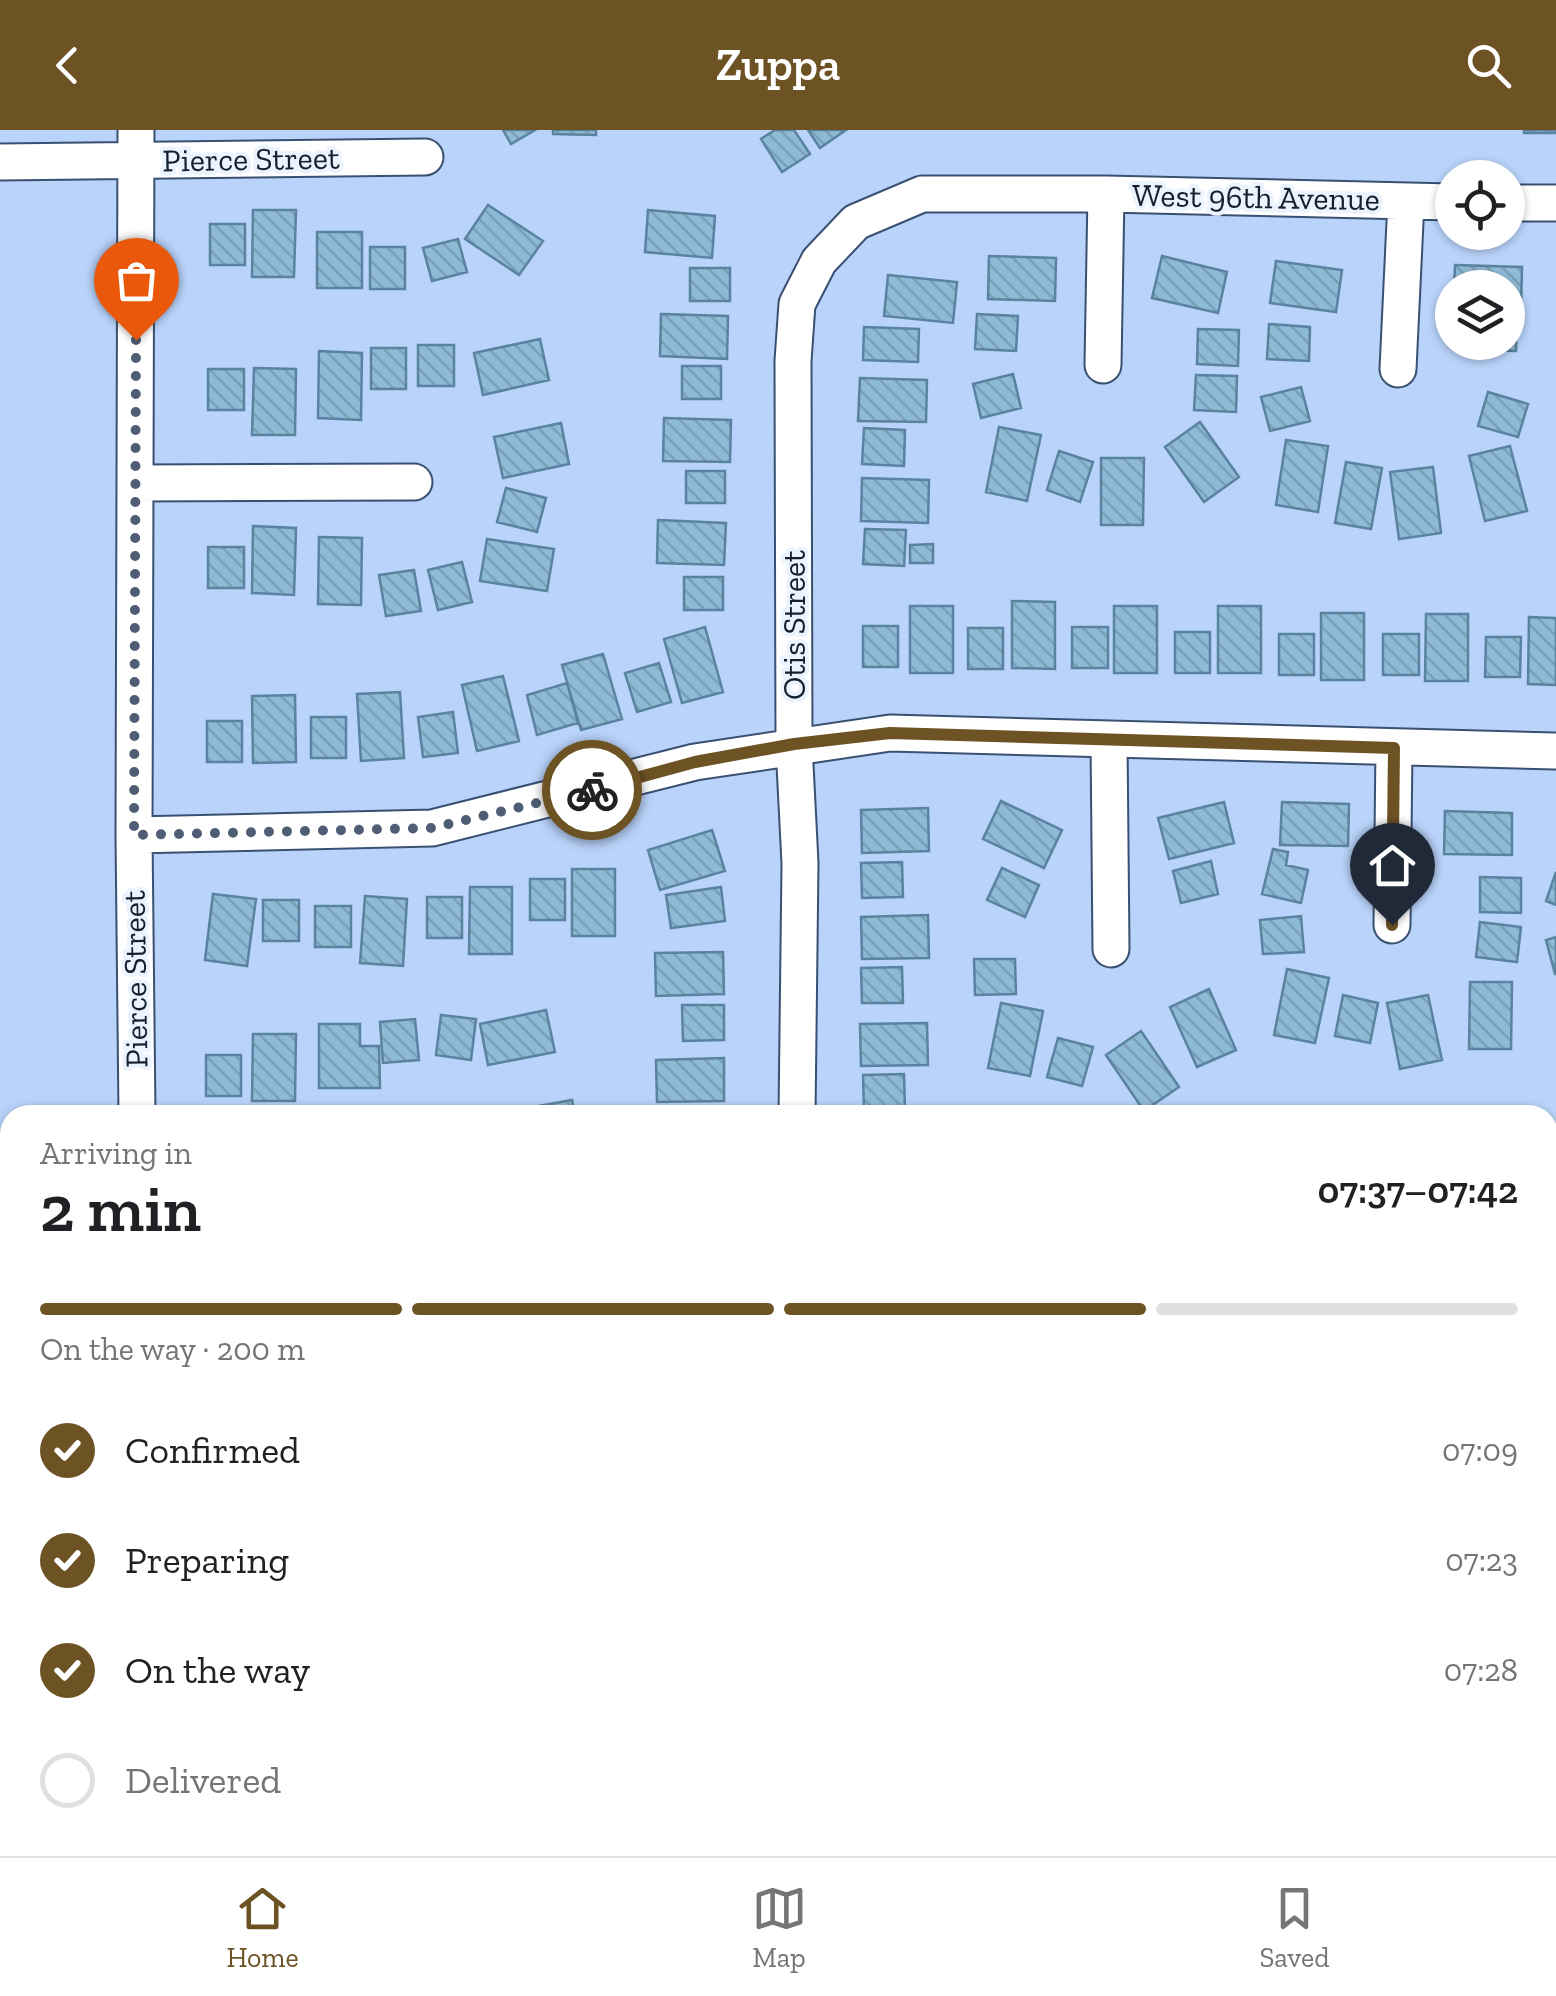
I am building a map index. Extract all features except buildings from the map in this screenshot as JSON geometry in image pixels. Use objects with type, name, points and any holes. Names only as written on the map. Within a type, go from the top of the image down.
[{"type":"street","name":"Pierce Street","points":[[137,1105],[136,145],[425,156]]},
{"type":"street","points":[[0,162],[136,145]]},
{"type":"street","name":"West 96th Avenue","points":[[819,261],[856,222],[922,194],[1435,202]]},
{"type":"street","name":"West 96th Avenue","points":[[1103,365],[1106,194]]},
{"type":"street","name":"West 96th Avenue","points":[[1398,369],[1406,201]]},
{"type":"street","points":[[1525,203],[1556,204]]},
{"type":"street","name":"Otis Street","points":[[798,1105],[800,862],[794,744],[793,361],[797,304],[819,261]]},
{"type":"street","points":[[135,483],[414,482]]},
{"type":"street","points":[[134,835],[432,828],[695,762],[794,744],[890,733],[1556,750]]},
{"type":"street","points":[[1109,740],[1111,949]]},
{"type":"street","points":[[1392,925],[1394,748]]},
{"type":"way so far","points":[[136,340],[134,835],[432,828],[592,790]]},
{"type":"route","points":[[592,790],[695,762],[794,744],[890,733],[1394,748],[1392,925]]}]
